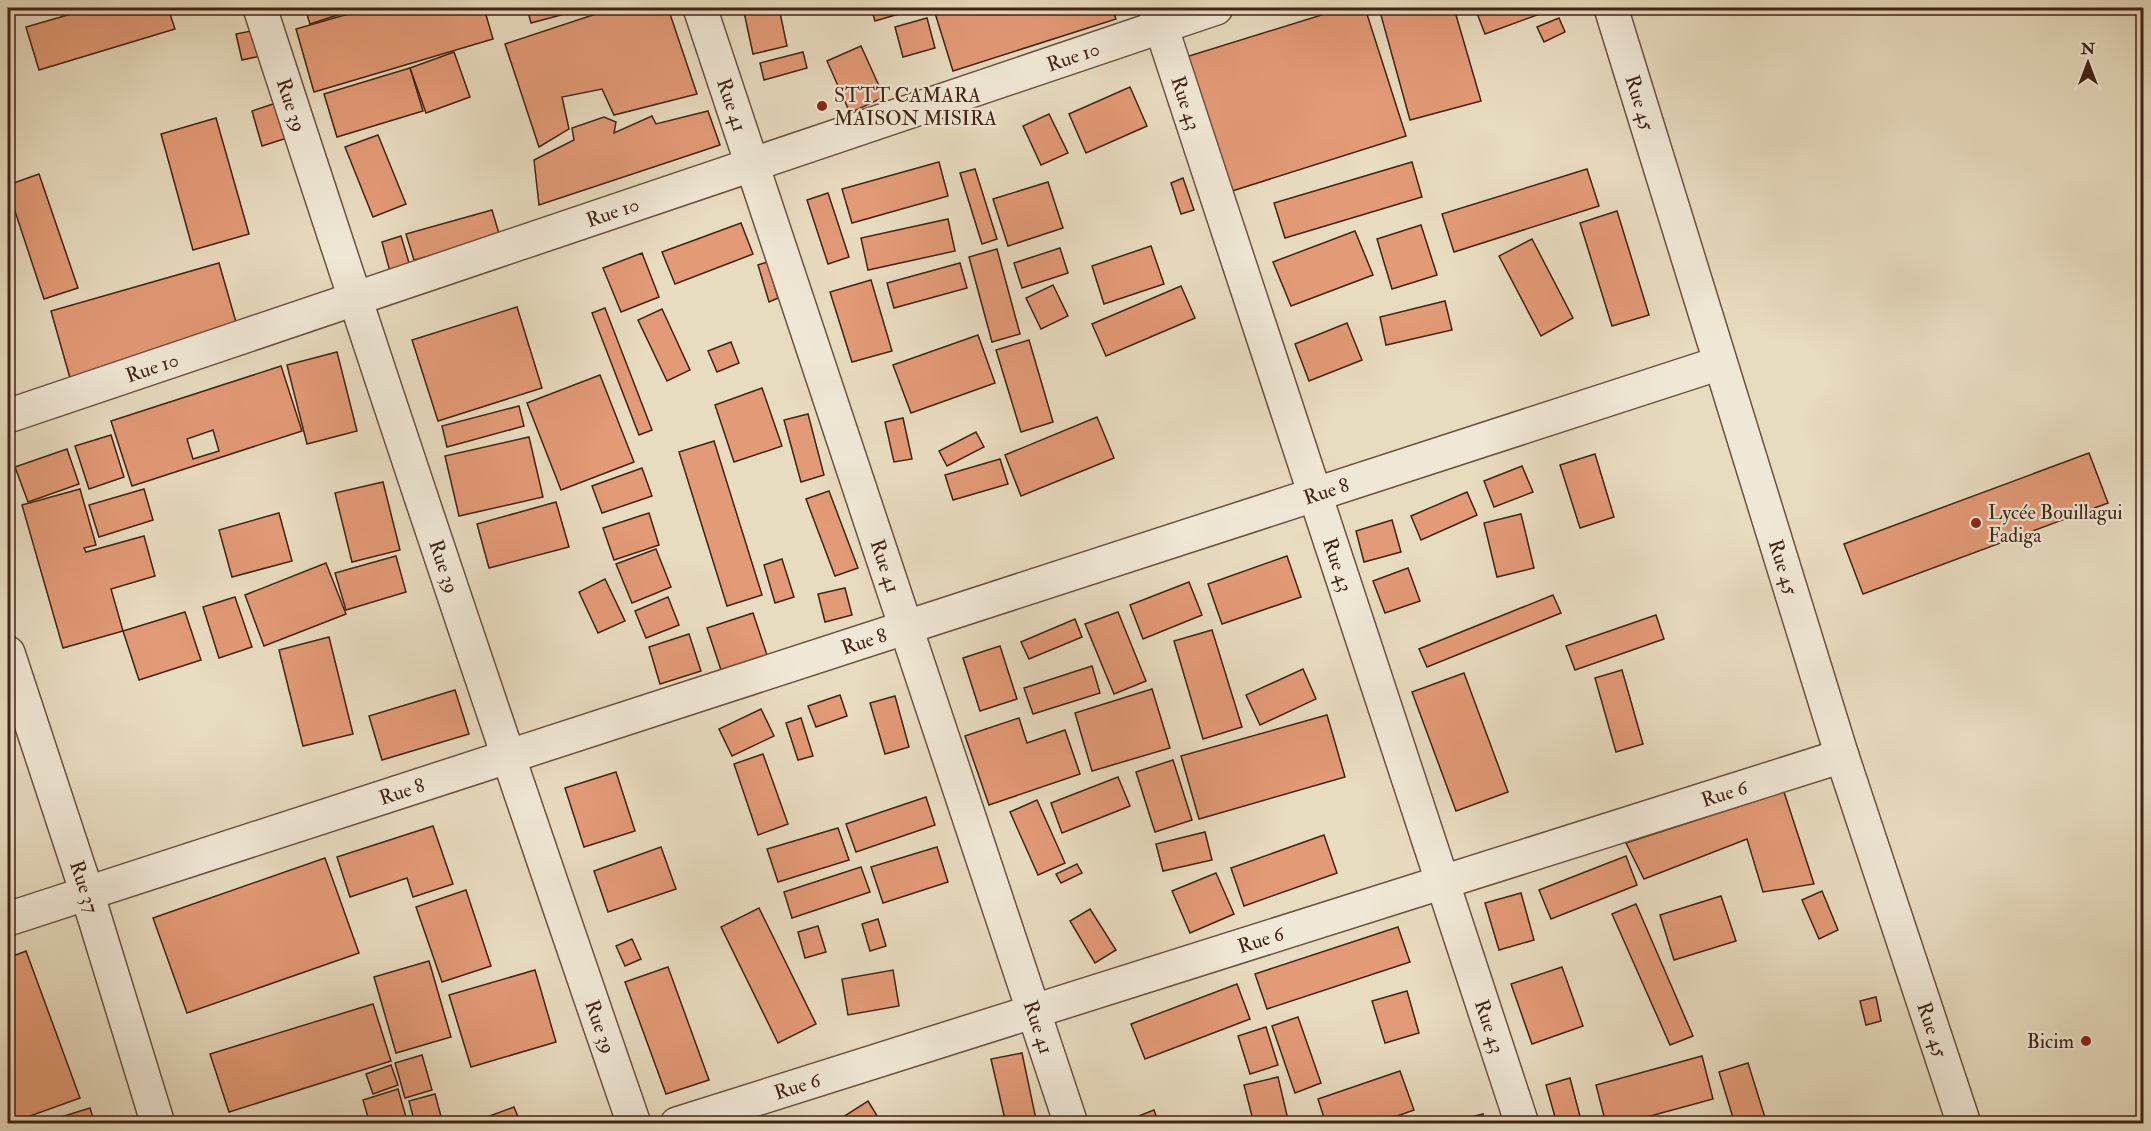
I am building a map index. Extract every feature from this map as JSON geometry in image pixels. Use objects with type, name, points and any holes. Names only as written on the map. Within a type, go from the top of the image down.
[{"type":"street","name":"Rue 39","points":[[260,8],[507,757],[633,1124]]},
{"type":"street","name":"Rue 41","points":[[700,8],[1071,1124]]},
{"type":"street","name":"Rue 10","points":[[8,416],[752,164],[1158,17],[1216,8]]},
{"type":"street","name":"Rue 45","points":[[1611,8],[1842,756],[1964,1124]]},
{"type":"street","name":"Rue 43","points":[[1158,17],[1522,1124]]},
{"type":"street","name":"Rue 8","points":[[8,919],[1720,363]]},
{"type":"street","name":"Rue 37","points":[[8,653],[87,893],[158,1124]]},
{"type":"street","name":"Rue 6","points":[[677,1124],[1842,756]]},
{"type":"building","points":[[92,8],[168,8],[175,29],[39,70],[26,27]]},
{"type":"building","points":[[305,8],[359,8],[310,24]]},
{"type":"building","points":[[369,8],[484,8],[493,39],[314,92],[296,29]]},
{"type":"building","points":[[527,8],[587,8],[531,23]]},
{"type":"building","points":[[614,8],[668,8],[697,94],[614,115],[602,89],[562,97],[569,129],[539,147],[505,44]]},
{"type":"building","points":[[779,8],[787,46],[753,54],[744,12]]},
{"type":"building","points":[[871,8],[919,8],[875,21]]},
{"type":"building","points":[[950,8],[1112,8],[1116,19],[953,71],[935,13]]},
{"type":"building","points":[[1344,8],[1365,8],[1406,136],[1229,192],[1186,57]]},
{"type":"building","points":[[1379,8],[1454,8],[1481,101],[1410,120]]},
{"type":"building","points":[[1475,8],[1556,8],[1485,34]]},
{"type":"building","points":[[927,18],[935,48],[903,57],[895,27]]},
{"type":"building","points":[[1559,18],[1565,32],[1544,42],[1537,27]]},
{"type":"building","points":[[256,30],[261,56],[242,60],[236,34]]},
{"type":"building","points":[[861,46],[884,97],[850,113],[827,61]]},
{"type":"building","points":[[454,52],[470,97],[426,113],[410,68]]},
{"type":"building","points":[[803,52],[807,68],[764,80],[760,63]]},
{"type":"building","points":[[410,68],[423,111],[337,137],[324,94]]},
{"type":"building","points":[[1130,87],[1147,126],[1086,153],[1069,114]]},
{"type":"building","points":[[276,103],[287,138],[262,146],[252,111]]},
{"type":"building","points":[[708,111],[720,145],[539,205],[534,160],[574,140],[572,128],[604,117],[616,122],[614,133],[652,116],[656,124]]},
{"type":"building","points":[[1049,114],[1068,153],[1041,165],[1023,126]]},
{"type":"building","points":[[216,118],[249,234],[193,250],[161,134]]},
{"type":"building","points":[[378,135],[406,204],[373,217],[345,147]]},
{"type":"building","points":[[939,162],[948,196],[852,223],[842,189]]},
{"type":"building","points":[[1412,162],[1422,197],[1285,238],[1274,203]]},
{"type":"building","points":[[975,169],[997,239],[982,244],[960,173]]},
{"type":"building","points":[[1587,169],[1599,206],[1454,252],[1442,214]]},
{"type":"building","points":[[39,174],[78,288],[44,299],[8,190],[8,185]]},
{"type":"building","points":[[1183,178],[1194,210],[1181,214],[1171,183]]},
{"type":"building","points":[[1048,182],[1063,228],[1008,246],[993,199]]},
{"type":"building","points":[[828,193],[849,257],[828,264],[807,200]]},
{"type":"building","points":[[492,210],[500,237],[414,260],[406,234]]},
{"type":"building","points":[[1617,211],[1649,315],[1612,326],[1580,223]]},
{"type":"building","points":[[948,219],[955,251],[868,270],[861,238]]},
{"type":"building","points":[[741,223],[753,254],[675,284],[662,252]]},
{"type":"building","points":[[1421,225],[1437,275],[1392,289],[1377,239]]},
{"type":"building","points":[[1355,231],[1373,275],[1291,306],[1273,262]]},
{"type":"building","points":[[401,236],[412,273],[392,279],[382,242]]},
{"type":"building","points":[[1532,239],[1573,318],[1541,336],[1499,256]]},
{"type":"building","points":[[1151,246],[1164,284],[1104,304],[1092,266]]},
{"type":"building","points":[[1060,248],[1068,273],[1022,288],[1014,263]]},
{"type":"building","points":[[997,249],[1020,334],[992,342],[969,257]]},
{"type":"building","points":[[642,253],[659,297],[621,312],[603,268]]},
{"type":"building","points":[[767,262],[778,298],[769,302],[758,265]]},
{"type":"building","points":[[219,263],[238,329],[70,378],[51,311]]},
{"type":"building","points":[[960,263],[967,288],[894,308],[887,283]]},
{"type":"building","points":[[871,280],[892,351],[852,362],[830,292]]},
{"type":"building","points":[[1053,285],[1068,316],[1041,329],[1026,298]]},
{"type":"building","points":[[1181,286],[1195,318],[1106,356],[1092,324]]},
{"type":"building","points":[[1445,301],[1452,330],[1386,345],[1380,317]]},
{"type":"building","points":[[517,307],[542,388],[438,421],[412,340]]},
{"type":"building","points":[[605,308],[652,430],[639,435],[592,313]]},
{"type":"building","points":[[662,309],[690,370],[667,381],[638,320]]},
{"type":"building","points":[[1347,323],[1362,360],[1309,381],[1295,344]]},
{"type":"building","points":[[978,335],[995,383],[911,413],[893,365]]},
{"type":"building","points":[[1029,340],[1053,422],[1021,432],[996,350]]},
{"type":"building","points":[[731,342],[739,363],[717,372],[708,351]]},
{"type":"building","points":[[337,352],[357,431],[307,444],[287,365]]},
{"type":"building","points":[[281,366],[302,431],[132,486],[111,421]],"holes":[[[213,430],[219,451],[193,459],[187,439]]]},
{"type":"building","points":[[600,375],[634,462],[561,490],[527,403]]},
{"type":"building","points":[[762,388],[782,446],[734,462],[715,405]]},
{"type":"building","points":[[519,406],[524,426],[447,447],[442,426]]},
{"type":"building","points":[[808,414],[824,475],[801,482],[784,420]]},
{"type":"building","points":[[1097,417],[1114,458],[1021,496],[1005,455]]},
{"type":"building","points":[[903,418],[912,459],[894,462],[885,422]]},
{"type":"building","points":[[976,432],[984,447],[947,466],[939,451]]},
{"type":"building","points":[[111,435],[124,477],[89,489],[75,446]]},
{"type":"building","points":[[529,437],[543,497],[459,516],[445,456]]},
{"type":"building","points":[[714,441],[762,595],[727,606],[679,452]]},
{"type":"building","points":[[67,449],[79,484],[28,502],[15,467]]},
{"type":"building","name":"Lycée Bouillagui Fadiga","points":[[2089,453],[2108,503],[1863,594],[1844,544]]},
{"type":"building","points":[[1595,454],[1614,517],[1580,528],[1560,465]]},
{"type":"building","points":[[1000,459],[1008,484],[953,500],[945,475]]},
{"type":"building","points":[[1522,466],[1533,492],[1494,507],[1484,481]]},
{"type":"building","points":[[642,468],[652,496],[602,513],[592,486]]},
{"type":"building","points":[[383,482],[400,550],[352,562],[335,493]]},
{"type":"building","points":[[80,489],[96,545],[84,548],[86,552],[144,536],[155,576],[111,589],[123,631],[63,648],[22,505]]},
{"type":"building","points":[[144,489],[153,520],[99,537],[89,505]]},
{"type":"building","points":[[829,491],[858,568],[835,576],[806,499]]},
{"type":"building","points":[[1467,492],[1477,515],[1421,540],[1411,516]]},
{"type":"building","points":[[556,502],[569,547],[489,568],[477,524]]},
{"type":"building","points":[[279,513],[292,561],[232,577],[219,530]]},
{"type":"building","points":[[649,513],[659,545],[614,560],[603,528]]},
{"type":"building","points":[[1521,514],[1534,568],[1497,577],[1484,523]]},
{"type":"building","points":[[1392,520],[1401,552],[1364,562],[1356,531]]},
{"type":"building","points":[[656,549],[671,587],[632,603],[616,564]]},
{"type":"building","points":[[396,556],[406,592],[346,610],[335,573]]},
{"type":"building","points":[[1287,556],[1301,597],[1222,624],[1208,584]]},
{"type":"building","points":[[782,559],[794,597],[775,603],[764,565]]},
{"type":"building","points":[[326,563],[346,614],[264,646],[245,595]]},
{"type":"building","points":[[1408,568],[1420,601],[1385,613],[1373,581]]},
{"type":"building","points":[[605,579],[625,621],[598,633],[579,592]]},
{"type":"building","points":[[1189,582],[1202,615],[1143,639],[1130,605]]},
{"type":"building","points":[[845,588],[852,615],[825,622],[818,594]]},
{"type":"building","points":[[1553,595],[1561,613],[1427,667],[1419,649]]},
{"type":"building","points":[[235,597],[252,647],[219,658],[203,607]]},
{"type":"building","points":[[668,597],[679,625],[646,638],[635,611]]},
{"type":"building","points":[[185,612],[201,660],[139,680],[123,631]]},
{"type":"building","points":[[1118,612],[1146,681],[1114,694],[1085,624]]},
{"type":"building","points":[[753,613],[768,658],[722,673],[707,628]]},
{"type":"building","points":[[1656,615],[1664,639],[1575,670],[1566,646]]},
{"type":"building","points":[[1075,619],[1082,637],[1029,659],[1021,642]]},
{"type":"building","points":[[1212,630],[1242,727],[1203,739],[1174,641]]},
{"type":"building","points":[[689,634],[701,671],[660,684],[649,647]]},
{"type":"building","points":[[329,637],[353,734],[303,746],[279,650]]},
{"type":"building","points":[[1000,646],[1017,699],[980,711],[963,658]]},
{"type":"building","points":[[1092,666],[1100,693],[1033,714],[1024,688]]},
{"type":"building","points":[[1303,669],[1316,699],[1260,725],[1246,695]]},
{"type":"building","points":[[1622,670],[1643,744],[1616,752],[1595,678]]},
{"type":"building","points":[[1464,673],[1508,792],[1456,811],[1412,692]]},
{"type":"building","points":[[1152,689],[1170,748],[1092,771],[1075,713]]},
{"type":"building","points":[[455,690],[469,734],[382,760],[369,716]]},
{"type":"building","points":[[840,695],[847,716],[816,727],[808,706]]},
{"type":"building","points":[[895,696],[909,747],[885,754],[870,703]]},
{"type":"building","points":[[761,709],[774,736],[732,756],[719,729]]},
{"type":"building","points":[[1327,715],[1345,777],[1199,819],[1181,756]]},
{"type":"building","points":[[801,718],[813,756],[798,760],[786,723]]},
{"type":"building","points":[[1019,718],[1027,743],[1065,730],[1080,774],[989,805],[965,736]]},
{"type":"building","points":[[763,754],[788,824],[758,835],[734,764]]},
{"type":"building","points":[[1173,760],[1192,820],[1155,832],[1136,772]]},
{"type":"building","points":[[616,772],[635,831],[584,847],[565,788]]},
{"type":"building","points":[[1118,777],[1130,806],[1062,833],[1051,803]]},
{"type":"building","points":[[1784,792],[1814,884],[1763,892],[1747,839],[1644,879],[1626,843]]},
{"type":"building","points":[[926,797],[935,825],[856,852],[846,824]]},
{"type":"building","points":[[1037,800],[1065,863],[1038,875],[1010,812]]},
{"type":"building","points":[[433,826],[453,884],[413,897],[407,878],[350,897],[337,857]]},
{"type":"building","points":[[838,828],[849,860],[778,882],[767,849]]},
{"type":"building","points":[[1205,832],[1212,860],[1163,871],[1156,844]]},
{"type":"building","points":[[1324,835],[1337,873],[1244,906],[1231,868]]},
{"type":"building","points":[[661,847],[676,889],[608,912],[594,871]]},
{"type":"building","points":[[937,847],[948,882],[883,903],[871,867]]},
{"type":"building","points":[[1626,856],[1637,885],[1551,919],[1539,890]]},
{"type":"building","points":[[325,858],[359,953],[187,1013],[153,918]]},
{"type":"building","points":[[1077,864],[1082,873],[1061,883],[1056,874]]},
{"type":"building","points":[[861,867],[870,892],[792,918],[784,892]]},
{"type":"building","points":[[1216,873],[1234,914],[1190,933],[1172,891]]},
{"type":"building","points":[[466,890],[491,966],[442,982],[416,907]]},
{"type":"building","points":[[1822,891],[1838,930],[1819,939],[1802,900]]},
{"type":"building","points":[[1521,893],[1534,940],[1499,950],[1485,903]]},
{"type":"building","points":[[1721,896],[1736,941],[1674,960],[1660,915]]},
{"type":"building","points":[[1636,904],[1693,1036],[1670,1045],[1612,914]]},
{"type":"building","points":[[759,908],[816,1024],[778,1043],[721,927]]},
{"type":"building","points":[[1090,909],[1116,950],[1095,963],[1070,921]]},
{"type":"building","points":[[878,919],[886,946],[870,951],[862,924]]},
{"type":"building","points":[[818,926],[826,952],[805,958],[798,932]]},
{"type":"building","points":[[1398,927],[1410,962],[1267,1009],[1255,974]]},
{"type":"building","points":[[632,939],[641,959],[625,966],[616,946]]},
{"type":"building","points":[[26,951],[80,1098],[8,1124],[8,958]]},
{"type":"building","points":[[429,961],[451,1037],[396,1053],[374,977]]},
{"type":"building","points":[[668,967],[709,1080],[666,1094],[625,982]]},
{"type":"building","points":[[1562,967],[1583,1026],[1532,1044],[1511,984]]},
{"type":"building","points":[[535,970],[556,1042],[471,1067],[449,995]]},
{"type":"building","points":[[893,970],[899,1006],[848,1015],[842,979]]},
{"type":"building","points":[[1237,984],[1250,1019],[1145,1059],[1131,1024]]},
{"type":"building","points":[[1407,991],[1419,1033],[1385,1043],[1372,1001]]},
{"type":"building","points":[[1876,997],[1881,1021],[1866,1025],[1860,1001]]},
{"type":"building","points":[[373,1004],[391,1061],[229,1112],[210,1054]]},
{"type":"building","points":[[1298,1017],[1321,1083],[1295,1093],[1272,1026]]},
{"type":"building","points":[[1266,1027],[1278,1065],[1250,1074],[1238,1036]]},
{"type":"building","points":[[1022,1053],[1037,1124],[1006,1124],[991,1059]]},
{"type":"building","points":[[422,1055],[432,1090],[405,1098],[395,1063]]},
{"type":"building","points":[[1702,1056],[1713,1099],[1621,1124],[1606,1124],[1596,1085]]},
{"type":"building","points":[[1748,1063],[1767,1124],[1735,1124],[1719,1072]]},
{"type":"building","points":[[391,1065],[398,1085],[373,1094],[366,1074]]},
{"type":"building","points":[[1400,1071],[1414,1110],[1375,1124],[1326,1124],[1318,1099]]},
{"type":"building","points":[[1278,1077],[1289,1124],[1254,1124],[1244,1085]]},
{"type":"building","points":[[1570,1078],[1582,1124],[1557,1124],[1546,1085]]},
{"type":"building","points":[[398,1089],[408,1124],[370,1124],[363,1100]]},
{"type":"building","points":[[435,1094],[443,1124],[415,1124],[409,1101]]},
{"type":"building","points":[[868,1101],[882,1124],[832,1124]]},
{"type":"building","points":[[514,1107],[521,1124],[477,1124],[476,1121]]},
{"type":"building","points":[[90,1108],[95,1124],[39,1124]]},
{"type":"building","points":[[1154,1110],[1159,1124],[1118,1124]]},
{"type":"building","points":[[1483,1114],[1485,1124],[1456,1124],[1455,1121]]},
{"type":"place","name":"STTT CAMARA MAISON MISIRA","points":[[822,106]]},
{"type":"place","name":"Lycée Bouillagui Fadiga","points":[[1976,523]]},
{"type":"place","name":"Bicim","points":[[2086,1041]]}]
